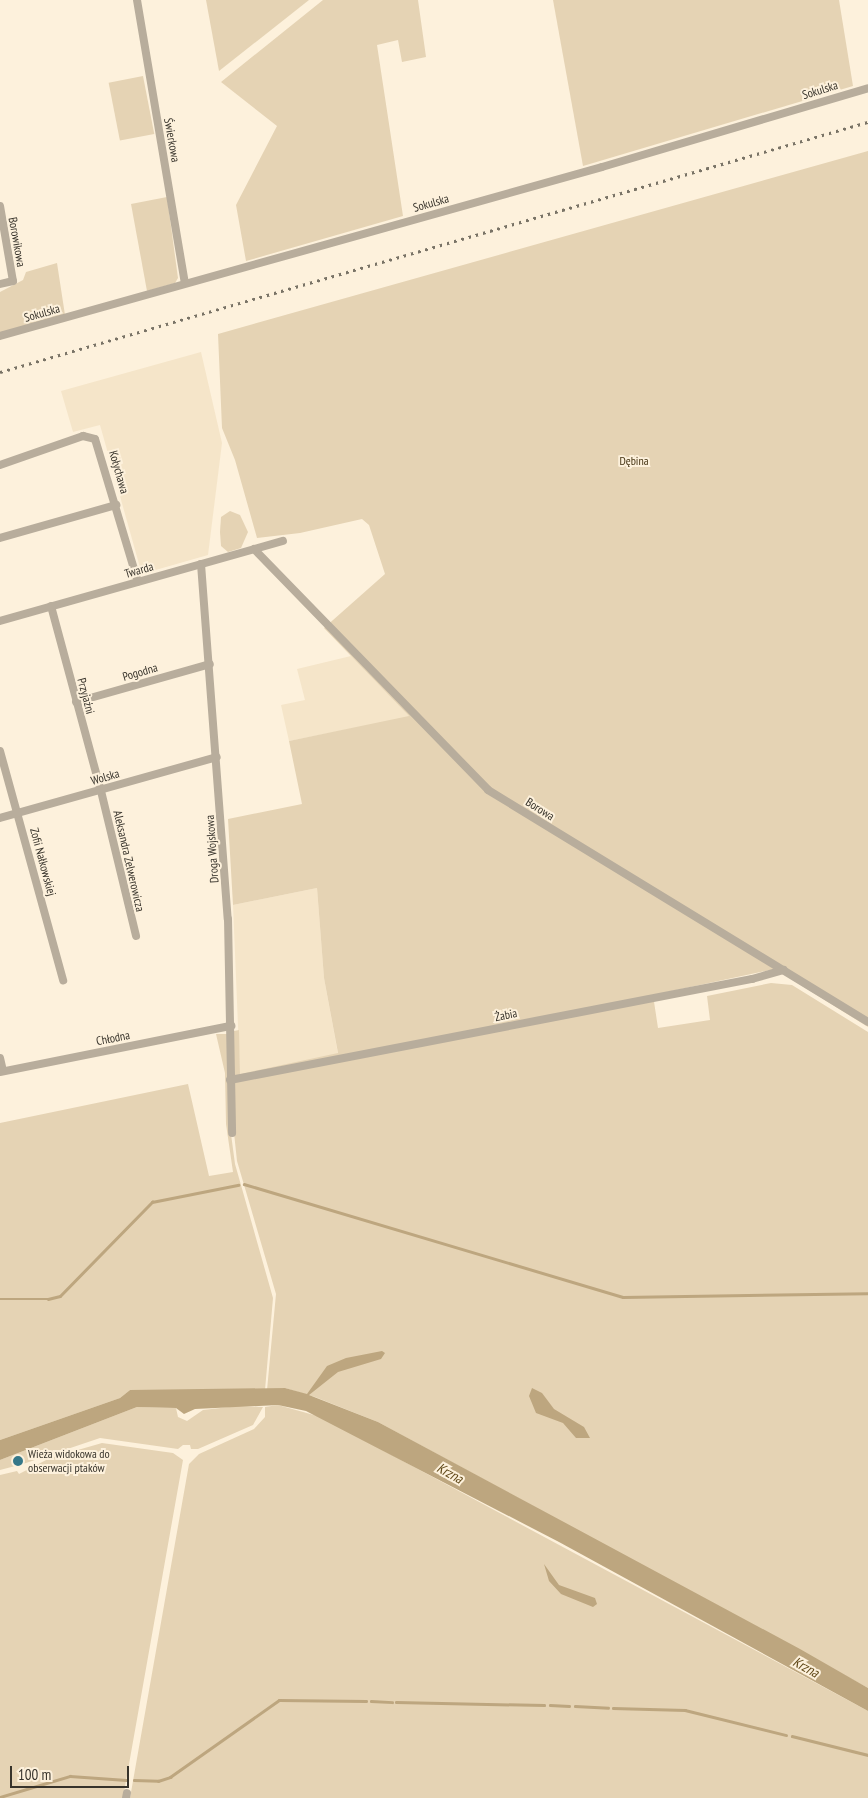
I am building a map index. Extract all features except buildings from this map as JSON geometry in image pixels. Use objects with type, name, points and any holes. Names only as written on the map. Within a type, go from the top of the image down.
[{"type":"street","name":"Świerkowa","points":[[137,0],[185,283]]},
{"type":"street","name":"Sokulska","points":[[0,336],[602,167],[868,88]]},
{"type":"street","name":"Borowikowa","points":[[0,206],[13,281],[0,284]]},
{"type":"street","name":"Kołychawa","points":[[0,465],[49,447],[91,436],[100,446],[138,582]]},
{"type":"street","points":[[0,538],[116,505]]},
{"type":"street","name":"Twarda","points":[[0,621],[283,541]]},
{"type":"street","name":"Borowa","points":[[254,549],[488,790],[868,1022]]},
{"type":"street","name":"Droga Wojskowa","points":[[201,564],[228,919],[232,1133]]},
{"type":"street","name":"Przyjaźni","points":[[51,606],[101,791]]},
{"type":"street","name":"Pogodna","points":[[76,702],[210,664]]},
{"type":"street","name":"Zofii Nałkowskiej","points":[[0,751],[63,980]]},
{"type":"street","name":"Wolska","points":[[0,818],[217,757]]},
{"type":"street","name":"Aleksandra Zelwerowicza","points":[[101,791],[136,936]]},
{"type":"street","name":"Żabia","points":[[230,1080],[752,979],[784,970]]},
{"type":"street","name":"Chłodna","points":[[2,1072],[231,1026]]},
{"type":"street","points":[[0,1058],[2,1072]]},
{"type":"shaded area","points":[[201,352],[222,443],[208,555],[145,573],[141,571],[100,425],[73,432],[61,391]]},
{"type":"shaded area","points":[[351,656],[410,717],[289,741],[281,705],[305,700],[297,669]]},
{"type":"shaded area","points":[[317,888],[324,978],[338,1054],[240,1074],[233,905]]},
{"type":"green space","points":[[206,0],[309,0],[219,71]]},
{"type":"green space","points":[[323,0],[418,0],[426,57],[402,62],[398,40],[377,45],[403,216],[246,261],[236,205],[277,126],[221,82]]},
{"type":"green space","points":[[553,0],[839,0],[853,86],[583,166]]},
{"type":"green space","points":[[143,76],[154,134],[120,141],[109,83]]},
{"type":"green space","name":"Dębina","points":[[868,151],[868,1027],[775,969],[653,995],[658,1028],[710,1020],[707,996],[771,983],[792,985],[868,1032],[868,1688],[378,1422],[315,1397],[285,1388],[267,1390],[276,1294],[237,1161],[232,1114],[234,1031],[239,1030],[240,1074],[338,1053],[324,978],[317,888],[233,905],[228,819],[302,804],[289,741],[409,716],[324,628],[385,574],[369,525],[362,519],[300,533],[257,538],[235,460],[222,428],[218,334]]},
{"type":"green space","points":[[167,197],[178,278],[175,283],[147,291],[131,204]]},
{"type":"green space","points":[[57,263],[65,315],[0,334],[0,292],[23,280],[26,272]]},
{"type":"green space","points":[[230,511],[240,515],[248,532],[241,548],[228,552],[221,546],[220,532],[221,517]]},
{"type":"green space","points":[[216,1034],[227,1034],[231,1134],[235,1164],[273,1298],[265,1390],[130,1390],[120,1398],[0,1440],[0,1123],[188,1084],[209,1176],[233,1172],[226,1124],[225,1073]]},
{"type":"green space","points":[[278,1405],[321,1417],[868,1711],[868,1798],[130,1798],[189,1464],[199,1454],[254,1429],[265,1417],[265,1407]]},
{"type":"green space","points":[[238,1406],[263,1407],[253,1425],[198,1449],[191,1449],[190,1445],[183,1445],[178,1449],[100,1438],[23,1464],[22,1460],[19,1465],[0,1470],[0,1460],[137,1407],[176,1408],[178,1417],[187,1421],[203,1410]]},
{"type":"green space","points":[[102,1443],[173,1453],[183,1460],[123,1798],[0,1798],[0,1475],[17,1471],[19,1474],[50,1458]]},
{"type":"water","name":"Krzna","points":[[382,1351],[385,1353],[381,1359],[338,1372],[309,1395],[378,1422],[800,1649],[868,1688],[868,1711],[559,1542],[306,1411],[278,1405],[195,1409],[184,1414],[176,1408],[137,1407],[0,1460],[0,1440],[120,1398],[130,1390],[285,1388],[307,1394],[327,1366],[346,1358]]},
{"type":"water","points":[[532,1388],[542,1393],[554,1409],[584,1427],[590,1438],[576,1438],[563,1423],[536,1413],[529,1396]]},
{"type":"water","points":[[544,1564],[559,1585],[595,1598],[597,1604],[593,1607],[561,1594],[549,1581]]},
{"type":"waterway","points":[[244,1184],[623,1297],[868,1293]]},
{"type":"waterway","points":[[0,1299],[48,1299],[60,1296],[152,1202],[238,1185]]},
{"type":"waterway","points":[[134,1780],[158,1781],[170,1777],[279,1700],[366,1701]]},
{"type":"waterway","points":[[371,1701],[392,1702]]},
{"type":"waterway","points":[[396,1702],[544,1705]]},
{"type":"waterway","points":[[550,1705],[569,1706]]},
{"type":"waterway","points":[[575,1706],[608,1708]]},
{"type":"waterway","points":[[613,1708],[685,1710],[786,1735]]},
{"type":"waterway","points":[[792,1736],[868,1755]]},
{"type":"waterway","points":[[0,1797],[70,1776],[126,1780]]},
{"type":"railway","points":[[0,372],[868,122]]},
{"type":"place","name":"Wieża widokowa do obserwacji ptaków","points":[[18,1461]]}]
